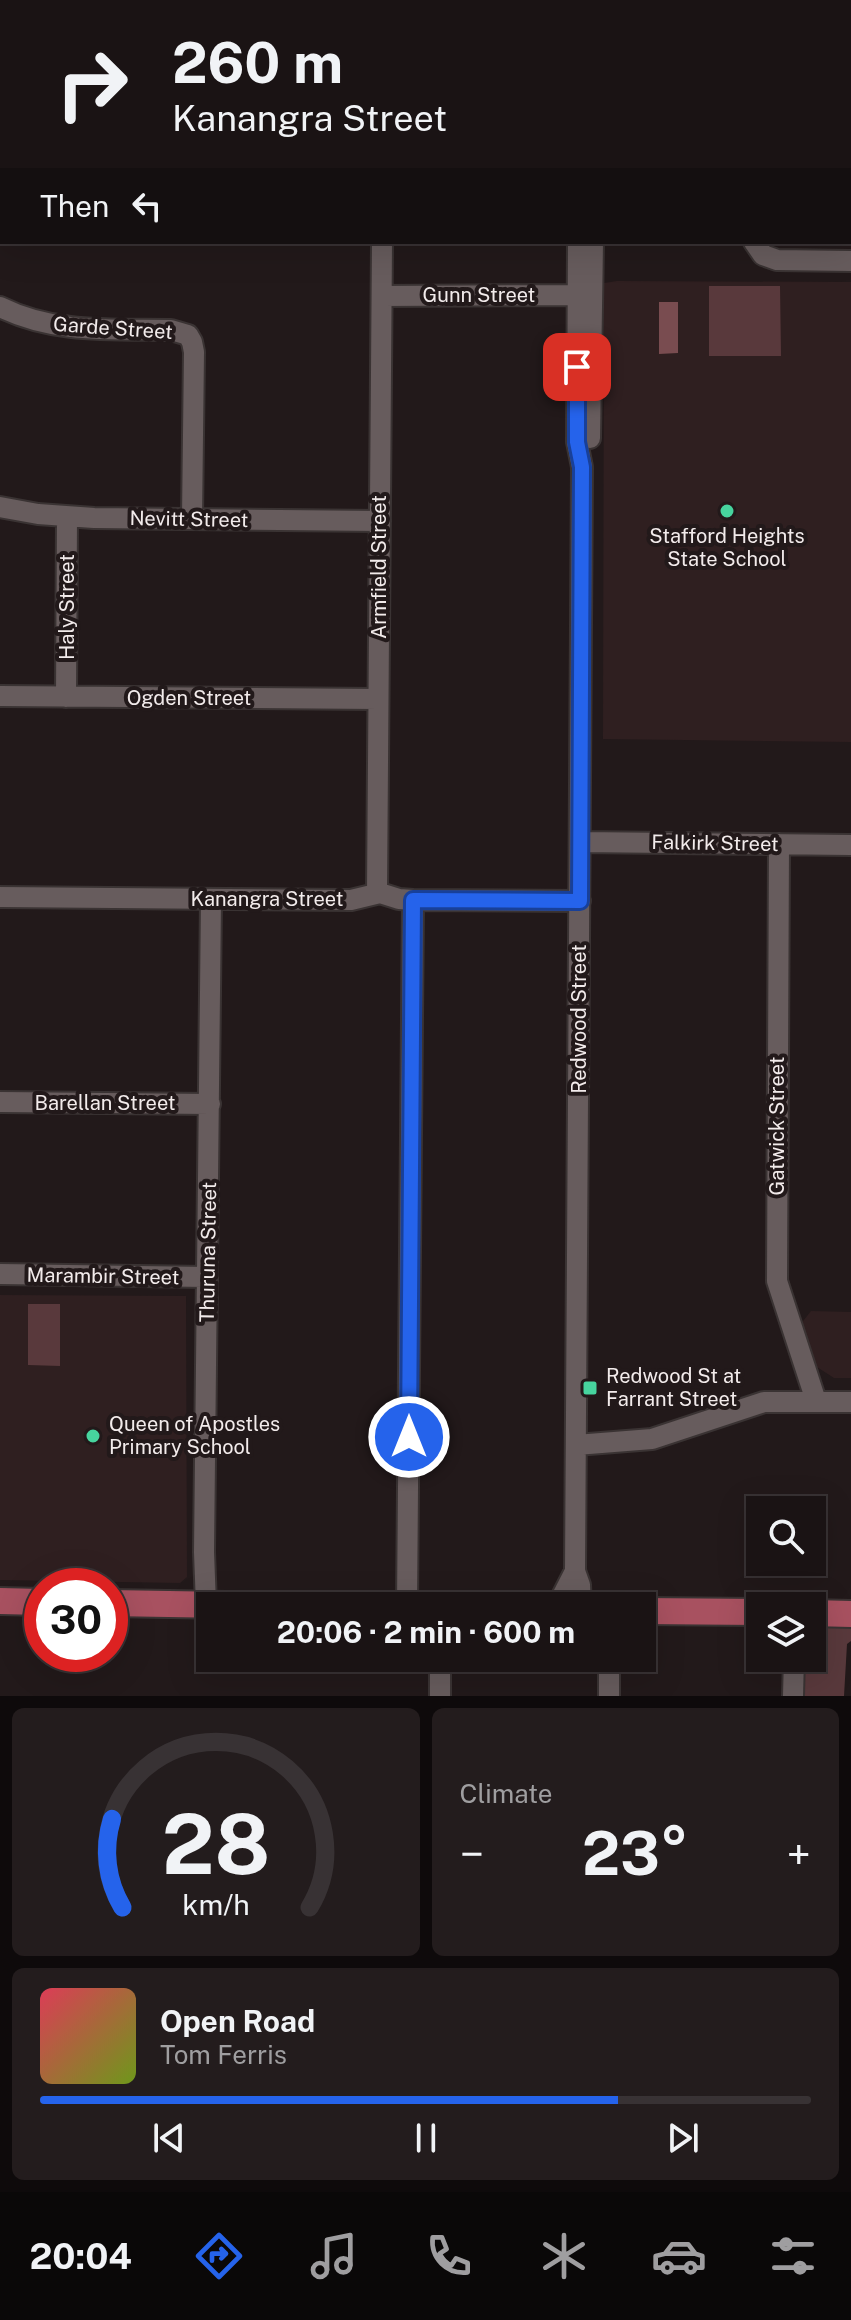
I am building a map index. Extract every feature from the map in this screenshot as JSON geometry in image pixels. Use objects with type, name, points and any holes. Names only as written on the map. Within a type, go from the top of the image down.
[{"type":"main road","points":[[0,1601],[24,1602]]},
{"type":"main road","points":[[128,1603],[196,1605]]},
{"type":"main road","points":[[656,1611],[746,1612]]},
{"type":"main road","points":[[826,1613],[851,1614]]},
{"type":"street","name":"Armfield Street","points":[[377,893],[382,244]]},
{"type":"street","name":"Redwood Street","points":[[578,244],[577,442],[582,467],[575,1571],[580,1592]]},
{"type":"street","name":"Redwood Street","points":[[582,467],[590,440],[593,244]]},
{"type":"street","points":[[756,246],[763,255],[777,260],[851,261]]},
{"type":"street","name":"Gunn Street","points":[[382,296],[577,295]]},
{"type":"street","name":"Garde Street","points":[[0,307],[30,320],[58,327],[171,330],[188,335],[194,352],[192,519]]},
{"type":"street","name":"Nevitt Street","points":[[0,507],[67,517],[380,521]]},
{"type":"street","name":"Haly Street","points":[[66,697],[67,517]]},
{"type":"street","name":"Ogden Street","points":[[0,696],[378,699]]},
{"type":"street","name":"Falkirk Street","points":[[580,842],[851,845]]},
{"type":"street","name":"Gatwick Street","points":[[779,844],[777,1281],[816,1401]]},
{"type":"street","name":"Kanangra Street","points":[[0,897],[351,900],[377,893],[413,900],[580,901]]},
{"type":"street","name":"Thuruna Street","points":[[206,1592],[211,899]]},
{"type":"street","points":[[407,1592],[413,900]]},
{"type":"street","name":"Barellan Street","points":[[0,1102],[210,1104]]},
{"type":"street","name":"Marambir Street","points":[[0,1274],[207,1277]]},
{"type":"street","points":[[576,1445],[652,1439],[764,1402],[851,1402]]},
{"type":"street","name":"Redwood Street","points":[[564,1592],[575,1571]]},
{"type":"street","points":[[440,1672],[440,1696]]},
{"type":"street","points":[[609,1672],[609,1696]]},
{"type":"street","points":[[793,1696],[794,1672]]},
{"type":"shaded area","name":"Stafford Heights State School","points":[[851,282],[851,742],[603,739],[604,283]]},
{"type":"shaded area","points":[[709,286],[780,286],[781,356],[709,356]]},
{"type":"shaded area","points":[[659,302],[678,302],[678,353],[659,354]]},
{"type":"shaded area","name":"Queen of Apostles Primary School","points":[[0,1295],[186,1296],[187,1577],[180,1583],[128,1582],[128,1568],[24,1568],[24,1580],[0,1580]]},
{"type":"shaded area","points":[[28,1304],[60,1304],[60,1366],[28,1365]]},
{"type":"shaded area","points":[[811,1311],[851,1312],[851,1378],[834,1378],[817,1367],[800,1325]]},
{"type":"shaded area","points":[[826,1618],[851,1621],[844,1696],[801,1696],[801,1672],[826,1672]]},
{"type":"place","name":"Stafford Heights State School","points":[[727,511]]},
{"type":"place","name":"Redwood St at Farrant Street","points":[[590,1388]]},
{"type":"place","name":"Queen of Apostles Primary School","points":[[93,1436]]},
{"type":"route","points":[[409,1437],[413,900],[580,901],[582,467],[577,442],[577,367]]}]
